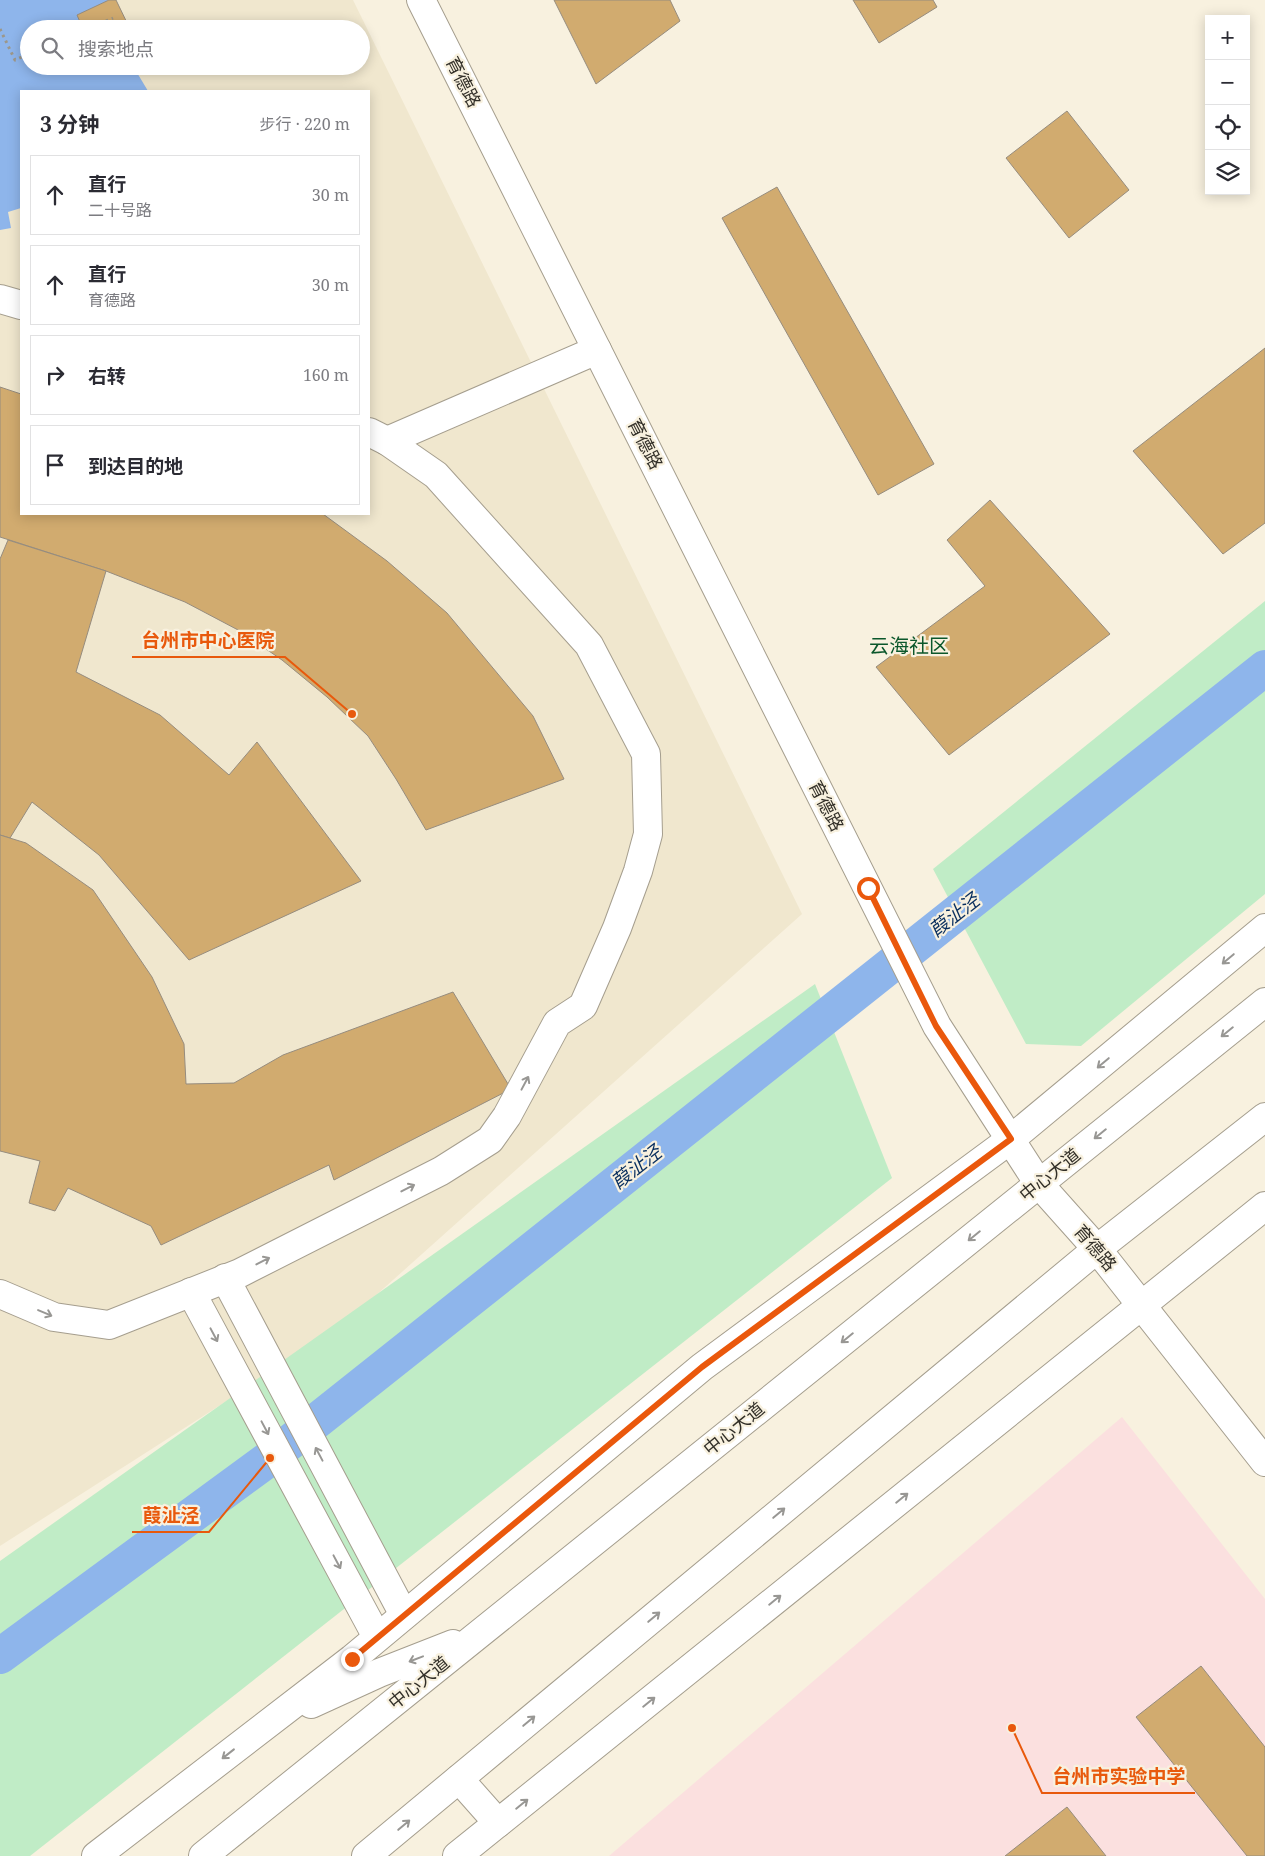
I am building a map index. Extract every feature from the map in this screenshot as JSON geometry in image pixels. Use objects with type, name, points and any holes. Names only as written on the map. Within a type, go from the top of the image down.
[{"type":"main road","name":"育德路","points":[[421,0],[936,1026],[1039,1184],[1097,1249],[1265,1462]]},
{"type":"main road","points":[[0,299],[20,305]]},
{"type":"main road","points":[[378,437],[597,350]]},
{"type":"main road","points":[[0,1294],[54,1317],[109,1326],[240,1273],[441,1171],[490,1140],[507,1116],[557,1023],[582,1006],[617,928],[638,871],[648,834],[646,754],[589,645],[436,475],[378,437]]},
{"type":"main road","points":[[96,1856],[377,1637],[702,1367],[1011,1139],[1265,928]]},
{"type":"main road","name":"中心大道","points":[[203,1856],[1265,1002]]},
{"type":"main road","points":[[366,1856],[1097,1249],[1265,1117]]},
{"type":"main road","points":[[457,1856],[1265,1206]]},
{"type":"main road","points":[[225,1278],[404,1615]]},
{"type":"main road","points":[[191,1292],[377,1637]]},
{"type":"main road","points":[[266,1724],[379,1673],[478,1635]]},
{"type":"main road","points":[[459,1779],[498,1824]]},
{"type":"path","points":[[108,20],[113,18]]},
{"type":"path","points":[[0,29],[15,60],[20,58]]},
{"type":"shaded area","points":[[0,0],[353,0],[363,20],[20,20],[20,75],[370,75],[370,35],[802,914],[336,1331],[0,1546]]},
{"type":"shaded area","points":[[1122,1417],[1265,1599],[1265,1856],[609,1856]]},
{"type":"green space","points":[[1265,601],[1265,894],[1081,1046],[1026,1044],[933,869]]},
{"type":"green space","points":[[815,984],[892,1178],[30,1856],[0,1856],[0,1561]]},
{"type":"water","points":[[0,0],[107,0],[114,20],[20,20],[20,75],[138,75],[147,90],[20,90],[20,208],[8,212],[11,228],[0,230]]},
{"type":"building","points":[[109,0],[116,0],[126,20],[79,20],[77,15]]},
{"type":"building","points":[[554,0],[670,0],[680,21],[596,84]]},
{"type":"building","points":[[853,0],[933,0],[937,7],[879,43]]},
{"type":"building","points":[[1067,111],[1129,190],[1069,238],[1006,158]]},
{"type":"building","points":[[777,187],[934,464],[878,495],[722,218]]},
{"type":"building","points":[[1265,348],[1265,523],[1223,554],[1133,451]]},
{"type":"building","points":[[0,387],[20,394],[20,515],[324,515],[387,561],[447,613],[533,716],[564,779],[426,830],[368,736],[327,697],[282,660],[240,631],[185,602],[106,571],[0,537]]},
{"type":"building","points":[[990,500],[1110,634],[949,755],[876,667],[985,586],[947,540]]},
{"type":"building","points":[[8,540],[106,571],[76,672],[160,715],[229,775],[257,742],[361,881],[189,960],[99,855],[32,802],[10,838],[0,835],[0,559]]},
{"type":"building","points":[[0,835],[26,843],[93,890],[152,977],[184,1044],[186,1084],[234,1083],[283,1055],[453,992],[511,1089],[334,1180],[329,1165],[161,1245],[151,1226],[68,1188],[55,1211],[29,1203],[40,1161],[0,1151]]},
{"type":"building","points":[[1201,1666],[1265,1747],[1265,1856],[1247,1856],[1136,1717]]},
{"type":"building","points":[[1067,1807],[1106,1856],[1005,1856]]},
{"type":"waterway","name":"葭沚泾","points":[[0,1656],[270,1458],[1265,668]]},
{"type":"place","name":"台州市中心医院","points":[[352,714]]},
{"type":"place","name":"葭沚泾","points":[[270,1458]]},
{"type":"place","name":"台州市实验中学","points":[[1012,1728]]},
{"type":"district","name":"云海社区","points":[[909,646]]},
{"type":"route","points":[[352,1659],[702,1367],[1011,1139],[936,1026],[868,888]]}]
